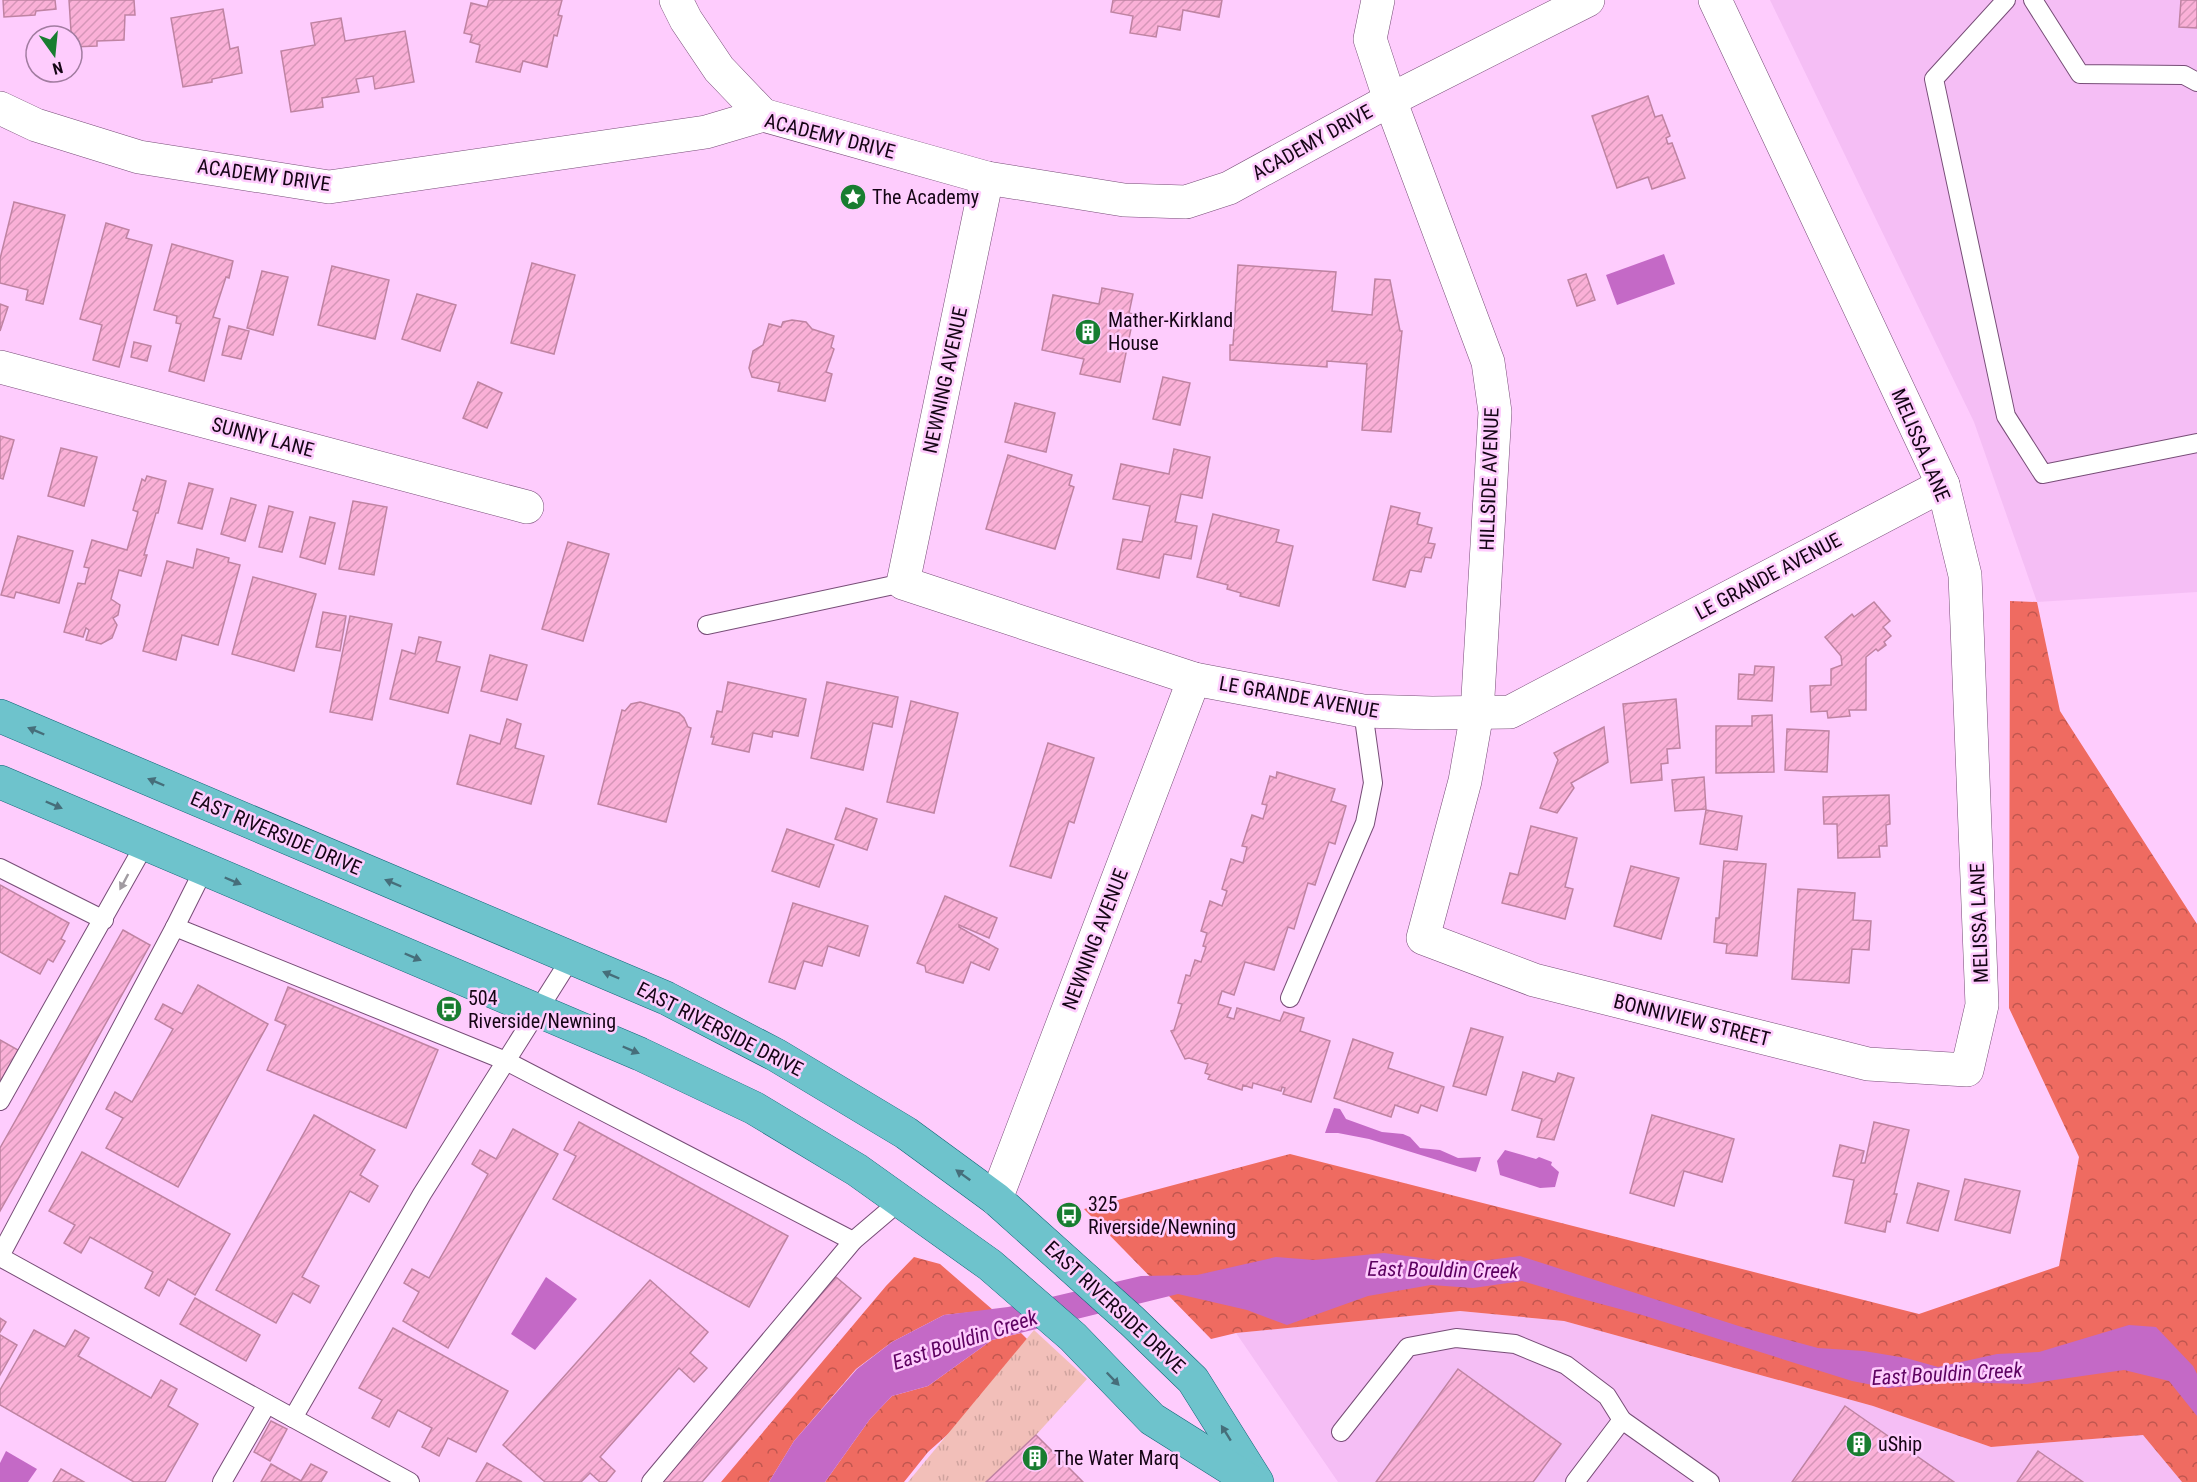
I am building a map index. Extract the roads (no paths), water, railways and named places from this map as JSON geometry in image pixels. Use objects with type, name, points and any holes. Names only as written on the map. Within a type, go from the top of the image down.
[{"type":"main road","name":"EAST RIVERSIDE DRIVE","points":[[0,716],[666,998],[776,1055],[906,1133],[996,1199],[1193,1380],[1257,1482]]},
{"type":"main road","points":[[0,782],[640,1054],[754,1108],[857,1170],[990,1265],[1073,1337],[1152,1419],[1252,1482]]},
{"type":"street","points":[[676,0],[686,20],[719,69],[764,115]]},
{"type":"street","name":"HILLSIDE AVENUE","points":[[1378,0],[1370,39],[1390,100],[1488,362],[1495,412],[1477,713],[1466,781],[1423,938]]},
{"type":"street","name":"ACADEMY DRIVE","points":[[0,108],[36,125],[139,157],[329,187],[706,132],[764,115],[987,178],[1124,200],[1186,202],[1229,188],[1390,100],[1588,0]]},
{"type":"street","name":"MELISSA LANE","points":[[1715,0],[1942,485],[1965,575],[1982,1005],[1967,1070]]},
{"type":"street","name":"NEWNING AVENUE","points":[[903,583],[987,178]]},
{"type":"street","name":"SUNNY LANE","points":[[0,367],[527,507]]},
{"type":"street","name":"LE GRANDE AVENUE","points":[[903,583],[1194,679],[1363,711],[1510,712],[1942,485]]},
{"type":"street","name":"NEWNING AVENUE","points":[[996,1199],[1194,679]]},
{"type":"street","name":"BONNIVIEW STREET","points":[[1423,938],[1534,980],[1868,1064],[1967,1070]]},
{"type":"lane","points":[[2007,0],[1934,79],[2006,416],[2043,474],[2197,443]]},
{"type":"lane","points":[[2033,0],[2080,74],[2184,75],[2197,82]]},
{"type":"lane","points":[[707,625],[903,583]]},
{"type":"lane","points":[[1290,998],[1365,823],[1373,783],[1363,711]]},
{"type":"lane","points":[[0,1101],[145,844]]},
{"type":"lane","points":[[0,868],[104,920]]},
{"type":"lane","points":[[204,869],[176,927],[0,1256],[410,1482]]},
{"type":"lane","points":[[176,927],[506,1061],[853,1241]]},
{"type":"lane","points":[[293,1418],[422,1194],[570,958]]},
{"type":"lane","points":[[651,1482],[853,1241],[900,1201]]},
{"type":"lane","points":[[1341,1432],[1408,1347],[1456,1338],[1515,1344],[1566,1365],[1607,1395],[1622,1420],[1710,1482]]},
{"type":"lane","points":[[222,1482],[267,1404]]},
{"type":"lane","points":[[1575,1482],[1622,1420]]},
{"type":"water","points":[[1664,254],[1675,284],[1617,305],[1606,275]]},
{"type":"water","points":[[1334,1108],[1340,1109],[1346,1119],[1382,1132],[1410,1137],[1420,1148],[1440,1150],[1458,1158],[1481,1157],[1476,1172],[1369,1139],[1325,1133]]},
{"type":"water","points":[[1505,1150],[1552,1162],[1551,1165],[1559,1172],[1555,1187],[1540,1188],[1500,1175],[1497,1161]]},
{"type":"water","name":"East Bouldin Creek","points":[[1384,1253],[1437,1260],[1481,1261],[1520,1256],[1748,1329],[1818,1348],[1864,1351],[1906,1358],[1938,1367],[1997,1354],[2039,1352],[2129,1325],[2156,1327],[2193,1366],[2197,1374],[2197,1416],[2169,1381],[2124,1370],[2027,1384],[1950,1382],[1888,1388],[1852,1381],[1642,1315],[1522,1281],[1473,1288],[1431,1285],[1368,1296],[1287,1325],[1247,1310],[1178,1294],[992,1340],[928,1386],[892,1396],[870,1419],[825,1482],[769,1482],[794,1441],[857,1369],[892,1342],[944,1315],[1008,1307],[1141,1276],[1197,1275],[1276,1257],[1314,1260]]},
{"type":"water","points":[[546,1277],[577,1299],[535,1350],[511,1334]]},
{"type":"water","points":[[6,1451],[37,1469],[28,1482],[0,1482],[0,1463]]},
{"type":"place","name":"The Academy","points":[[853,197]]},
{"type":"place","name":"Mather-Kirkland House","points":[[1088,332]]},
{"type":"place","name":"504 Riverside/Newning","points":[[449,1009]]},
{"type":"place","name":"325 Riverside/Newning","points":[[1069,1215]]},
{"type":"place","name":"uShip","points":[[1859,1444]]},
{"type":"place","name":"The Water Marq","points":[[1035,1458]]}]
